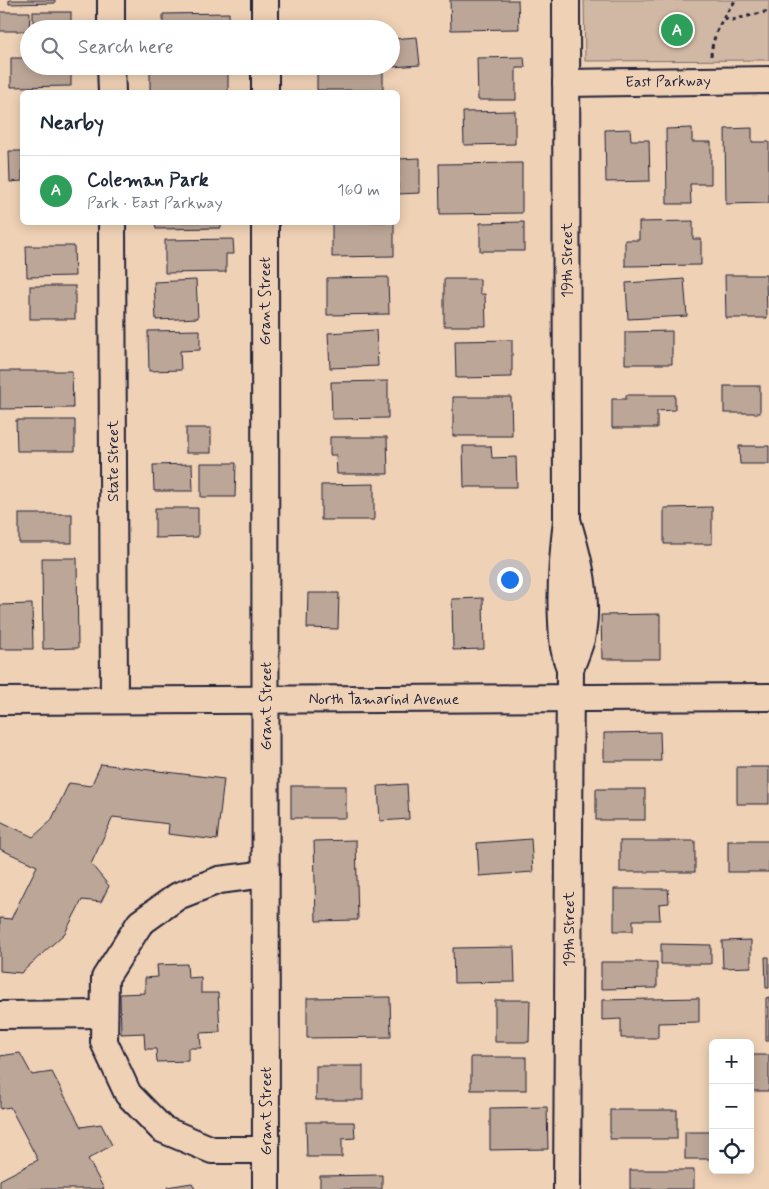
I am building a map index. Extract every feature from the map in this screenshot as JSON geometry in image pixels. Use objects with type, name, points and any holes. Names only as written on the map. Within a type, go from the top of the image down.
[{"type":"street","points":[[111,0],[111,20]]},
{"type":"street","points":[[265,0],[265,20]]},
{"type":"street","name":"19th Street","points":[[566,0],[567,520],[579,562],[584,610],[581,639],[570,669],[567,1189]]},
{"type":"street","points":[[112,75],[112,90]]},
{"type":"street","points":[[265,75],[265,90]]},
{"type":"street","name":"East Parkway","points":[[566,83],[769,80]]},
{"type":"street","name":"State Street","points":[[112,225],[114,700]]},
{"type":"street","name":"Grant Street","points":[[265,225],[266,1189]]},
{"type":"street","name":"North Tamarind Avenue","points":[[0,701],[769,697]]},
{"type":"street","points":[[266,874],[219,880],[203,886],[178,896],[140,923],[105,978],[104,1014],[104,1042],[128,1094],[162,1129],[212,1150],[266,1150]]},
{"type":"street","points":[[0,1015],[104,1014]]},
{"type":"path","points":[[711,57],[714,38],[736,0]]},
{"type":"path","points":[[724,18],[732,20],[769,10]]},
{"type":"shaded area","points":[[584,0],[769,0],[769,60],[585,61]]},
{"type":"building","points":[[9,0],[55,0],[55,3],[9,4]]},
{"type":"building","points":[[450,0],[518,0],[519,29],[451,30]]},
{"type":"building","points":[[0,12],[30,12],[30,20],[20,20],[20,31],[0,31]]},
{"type":"building","points":[[33,12],[71,12],[71,20],[33,20]]},
{"type":"building","points":[[229,13],[229,20],[163,20],[163,14]]},
{"type":"building","points":[[417,37],[420,65],[400,66],[400,38]]},
{"type":"building","points":[[524,57],[525,68],[516,68],[516,100],[478,100],[477,58]]},
{"type":"building","points":[[11,58],[20,58],[20,75],[71,75],[71,86],[11,87]]},
{"type":"building","points":[[150,75],[228,75],[228,90],[150,90]]},
{"type":"building","points":[[317,75],[383,75],[383,90],[317,90]]},
{"type":"building","points":[[515,111],[515,144],[464,145],[463,112]]},
{"type":"building","points":[[692,128],[692,142],[711,142],[711,184],[690,184],[691,204],[667,204],[666,129]]},
{"type":"building","points":[[752,128],[752,142],[769,142],[769,203],[726,204],[725,129]]},
{"type":"building","points":[[630,129],[631,140],[649,140],[650,181],[606,182],[605,130]]},
{"type":"building","points":[[9,151],[20,151],[20,181],[10,182]]},
{"type":"building","points":[[420,158],[420,193],[400,194],[400,159]]},
{"type":"building","points":[[522,163],[522,213],[440,214],[439,164]]},
{"type":"building","points":[[693,221],[693,239],[701,239],[701,265],[625,266],[625,240],[639,240],[639,222]]},
{"type":"building","points":[[524,222],[524,251],[480,251],[480,223]]},
{"type":"building","points":[[155,225],[221,225],[221,228],[156,229]]},
{"type":"building","points":[[332,225],[394,225],[394,256],[332,257]]},
{"type":"building","points":[[233,239],[234,254],[226,254],[226,272],[165,273],[165,240]]},
{"type":"building","points":[[26,246],[74,246],[75,276],[27,277]]},
{"type":"building","points":[[725,275],[766,275],[767,318],[726,318]]},
{"type":"building","points":[[388,277],[389,314],[327,315],[327,278]]},
{"type":"building","points":[[444,279],[480,279],[480,294],[485,294],[486,326],[444,326]]},
{"type":"building","points":[[684,279],[687,316],[628,319],[626,283]]},
{"type":"building","points":[[196,280],[198,318],[156,320],[154,282]]},
{"type":"building","points":[[30,286],[75,286],[75,319],[30,319]]},
{"type":"building","points":[[200,330],[200,350],[180,351],[181,370],[149,371],[148,331]]},
{"type":"building","points":[[376,330],[378,366],[330,368],[328,333]]},
{"type":"building","points":[[672,331],[672,364],[625,364],[625,332]]},
{"type":"building","points":[[512,340],[512,377],[456,378],[455,341]]},
{"type":"building","points":[[0,371],[72,371],[73,408],[0,409]]},
{"type":"building","points":[[388,381],[388,418],[332,419],[331,382]]},
{"type":"building","points":[[724,386],[760,386],[760,413],[724,413]]},
{"type":"building","points":[[626,395],[675,395],[675,410],[657,411],[657,428],[612,428],[612,399],[626,399]]},
{"type":"building","points":[[453,397],[511,397],[512,436],[453,436]]},
{"type":"building","points":[[16,420],[75,420],[75,451],[17,451]]},
{"type":"building","points":[[186,428],[211,428],[211,453],[186,453]]},
{"type":"building","points":[[330,437],[387,437],[388,474],[337,474],[336,455],[330,455]]},
{"type":"building","points":[[463,446],[491,446],[492,458],[516,457],[517,487],[464,487]]},
{"type":"building","points":[[739,446],[769,446],[769,464],[740,464]]},
{"type":"building","points":[[201,463],[236,463],[235,497],[201,497]]},
{"type":"building","points":[[192,464],[193,491],[154,491],[153,465]]},
{"type":"building","points":[[374,484],[374,520],[321,520],[321,485]]},
{"type":"building","points":[[712,507],[712,544],[664,544],[664,508]]},
{"type":"building","points":[[155,508],[198,508],[198,537],[155,538]]},
{"type":"building","points":[[19,514],[72,514],[72,543],[19,543]]},
{"type":"building","points":[[42,558],[77,558],[78,648],[43,649]]},
{"type":"building","points":[[308,593],[339,593],[338,629],[307,628]]},
{"type":"building","points":[[483,598],[484,649],[453,650],[452,599]]},
{"type":"building","points":[[32,604],[33,649],[0,649],[0,605]]},
{"type":"building","points":[[660,614],[660,659],[602,659],[601,615]]},
{"type":"building","points":[[660,732],[661,761],[604,761],[604,733]]},
{"type":"building","points":[[101,764],[224,779],[217,840],[168,834],[169,824],[113,817],[91,864],[109,886],[101,902],[82,900],[65,933],[21,973],[0,971],[0,918],[11,919],[37,866],[0,849],[0,821],[33,837],[51,821],[69,783],[91,786]]},
{"type":"building","points":[[737,767],[769,767],[769,804],[737,804]]},
{"type":"building","points":[[407,784],[409,819],[380,821],[378,786]]},
{"type":"building","points":[[291,786],[346,786],[346,818],[291,818]]},
{"type":"building","points":[[596,789],[645,789],[645,820],[596,820]]},
{"type":"building","points":[[531,839],[533,872],[479,876],[477,843]]},
{"type":"building","points":[[356,840],[358,920],[316,921],[314,841]]},
{"type":"building","points":[[620,841],[695,841],[695,872],[620,872]]},
{"type":"building","points":[[728,841],[769,841],[769,872],[728,872]]},
{"type":"building","points":[[614,889],[668,889],[669,903],[659,904],[660,920],[633,920],[633,931],[614,931]]},
{"type":"building","points":[[751,940],[751,967],[723,968],[722,941]]},
{"type":"building","points":[[661,944],[711,945],[711,964],[661,964]]},
{"type":"building","points":[[514,947],[515,982],[454,983],[453,948]]},
{"type":"building","points":[[765,957],[769,957],[769,988],[766,988]]},
{"type":"building","points":[[601,962],[657,962],[657,988],[601,989]]},
{"type":"building","points":[[187,964],[188,978],[201,977],[201,993],[218,993],[220,1032],[200,1033],[201,1048],[188,1048],[188,1061],[157,1062],[156,1049],[145,1049],[144,1033],[121,1034],[120,994],[145,993],[145,978],[158,977],[157,965]]},
{"type":"building","points":[[390,997],[391,1037],[307,1038],[307,998]]},
{"type":"building","points":[[769,997],[769,1041],[766,1041],[766,998]]},
{"type":"building","points":[[699,998],[699,1022],[658,1023],[658,1038],[621,1038],[621,1019],[602,1020],[602,1000]]},
{"type":"building","points":[[495,1000],[530,1000],[529,1042],[495,1042]]},
{"type":"building","points":[[20,1053],[32,1075],[52,1072],[81,1127],[101,1124],[112,1145],[88,1159],[104,1189],[0,1189],[0,1180],[38,1160],[10,1107],[0,1109],[0,1056]]},
{"type":"building","points":[[754,1055],[769,1055],[769,1091],[754,1091]]},
{"type":"building","points":[[471,1057],[526,1057],[526,1090],[471,1090]]},
{"type":"building","points":[[316,1066],[363,1066],[363,1100],[316,1100]]},
{"type":"building","points":[[547,1107],[548,1149],[490,1150],[490,1108]]},
{"type":"building","points":[[610,1110],[677,1110],[677,1139],[610,1139]]},
{"type":"building","points":[[306,1122],[354,1122],[355,1138],[342,1139],[342,1157],[307,1157]]},
{"type":"building","points":[[685,1132],[709,1132],[709,1159],[685,1159]]},
{"type":"building","points":[[630,1170],[694,1170],[694,1189],[630,1189]]},
{"type":"building","points":[[382,1175],[382,1189],[320,1189],[320,1176]]},
{"type":"building","points":[[192,1183],[195,1189],[168,1189],[167,1187]]},
{"type":"place","name":"Coleman Park","points":[[677,30]]}]
